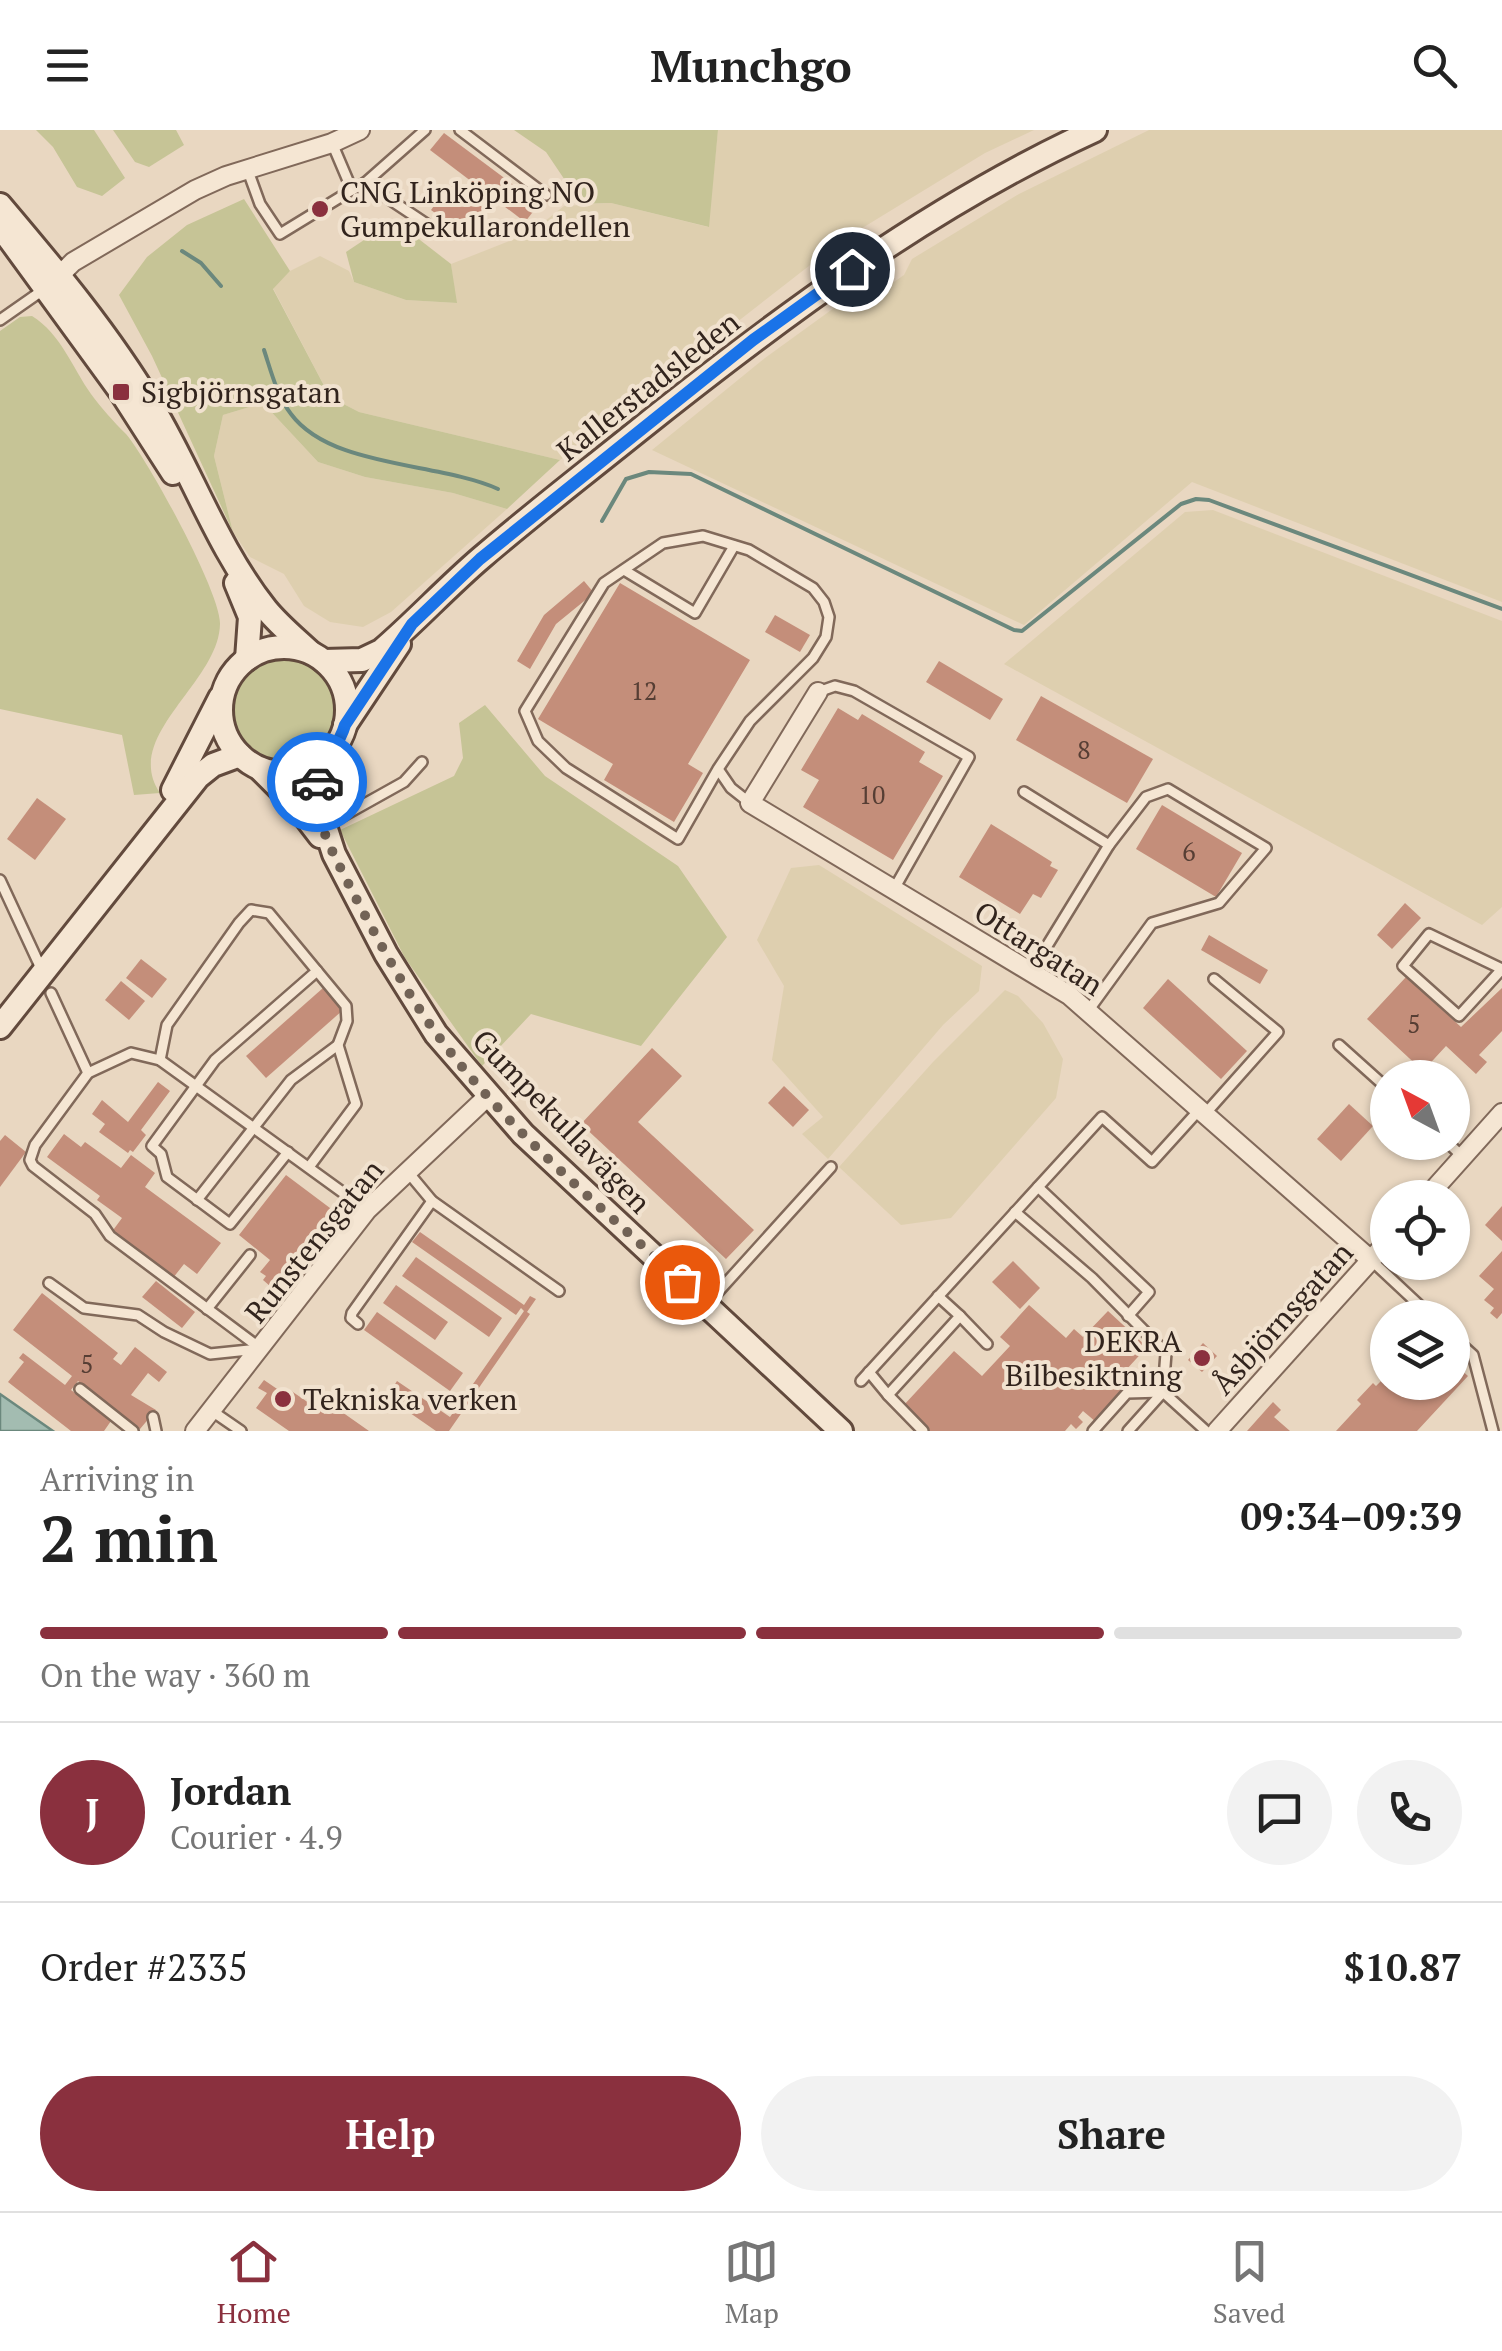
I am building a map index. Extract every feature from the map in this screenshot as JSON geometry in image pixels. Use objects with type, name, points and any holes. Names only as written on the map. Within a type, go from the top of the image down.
[{"type":"street","points":[[53,282],[73,262],[195,190],[360,130]]},
{"type":"street","name":"Kallerstadsleden","points":[[317,657],[362,660],[380,650],[480,559],[753,340],[852,269],[971,196],[1095,130]]},
{"type":"street","points":[[0,205],[170,468],[232,576],[250,616],[247,658]]},
{"type":"street","points":[[0,226],[53,282],[140,386],[264,607],[317,657],[344,690],[345,725],[337,744],[324,758],[294,772],[260,768],[240,755],[222,725],[224,691]]},
{"type":"street","name":"Kallerstadsleden","points":[[345,725],[412,624]]},
{"type":"street","points":[[122,870],[174,788],[233,673],[247,658],[278,647],[317,657]]},
{"type":"street","points":[[750,802],[818,692]]},
{"type":"street","points":[[0,1027],[198,777],[213,765],[240,755]]},
{"type":"street","name":"Gumpekullavägen","points":[[324,758],[315,795],[334,854],[409,994],[436,1034],[523,1134],[841,1431]]},
{"type":"street","name":"Gumpekullavägen","points":[[260,768],[297,806],[334,854]]},
{"type":"street","name":"Ottargatan","points":[[750,802],[1032,972],[1088,1011],[1370,1260]]},
{"type":"street","name":"Runstensgatan","points":[[195,1431],[367,1210],[487,1096]]},
{"type":"street","points":[[1470,1149],[1502,1113]]},
{"type":"street","points":[[1442,1180],[1460,1160]]},
{"type":"street","name":"Åsbjörnsgatan","points":[[1217,1431],[1370,1260]]},
{"type":"lane","points":[[247,168],[260,204],[280,234],[365,183],[424,130]]},
{"type":"lane","points":[[460,130],[546,195]]},
{"type":"lane","points":[[332,143],[352,190]]},
{"type":"lane","points":[[365,183],[436,231]]},
{"type":"lane","points":[[0,320],[53,282]]},
{"type":"lane","points":[[703,536],[734,546],[750,550],[813,588],[829,617],[826,637],[813,658],[750,721],[678,839],[566,768],[538,742],[526,712],[604,584],[664,543],[703,536]]},
{"type":"lane","points":[[624,570],[695,613],[734,546]]},
{"type":"lane","points":[[818,692],[835,686],[854,691],[970,758],[894,890]]},
{"type":"lane","points":[[324,826],[404,782],[422,762]]},
{"type":"lane","points":[[718,770],[731,788],[750,802]]},
{"type":"lane","points":[[1032,972],[1109,845],[1146,797],[1168,789],[1266,848],[1220,902],[1152,923],[1088,1011]]},
{"type":"lane","points":[[1024,792],[1109,845]]},
{"type":"lane","points":[[0,880],[38,964]]},
{"type":"lane","points":[[0,908],[8,897]]},
{"type":"lane","points":[[160,1060],[167,1024],[239,923],[251,910],[269,914],[346,1006],[338,1045],[356,1104],[308,1167]]},
{"type":"lane","points":[[1428,934],[1502,969],[1459,1016],[1403,966],[1428,934]]},
{"type":"lane","points":[[288,1152],[230,1224],[167,1177],[161,1154],[152,1146],[215,1060],[316,971]]},
{"type":"lane","points":[[861,1381],[1102,1117],[1152,1162],[1278,1032],[1214,980]]},
{"type":"lane","points":[[52,993],[88,1073]]},
{"type":"lane","points":[[198,1200],[291,1080],[338,1045]]},
{"type":"lane","points":[[1339,1045],[1370,1073]]},
{"type":"lane","points":[[262,1348],[110,1236],[95,1214],[33,1166],[30,1160],[35,1146],[88,1073],[131,1053],[160,1060],[367,1210]]},
{"type":"lane","points":[[706,1305],[831,1167]]},
{"type":"lane","points":[[407,1171],[432,1201],[559,1291]]},
{"type":"lane","points":[[1038,1187],[1149,1292],[1128,1316]]},
{"type":"lane","points":[[358,1324],[351,1318],[352,1312],[432,1201]]},
{"type":"lane","points":[[1015,1212],[1092,1278],[1166,1352],[1163,1392],[1128,1431]]},
{"type":"lane","points":[[208,1309],[250,1255]]},
{"type":"lane","points":[[1392,1280],[1413,1300]]},
{"type":"lane","points":[[48,1282],[84,1308],[138,1315],[210,1354],[262,1348]]},
{"type":"lane","points":[[938,1296],[986,1344]]},
{"type":"lane","points":[[888,1395],[960,1316]]},
{"type":"lane","points":[[1470,1351],[1493,1431]]},
{"type":"lane","points":[[869,1372],[923,1431]]},
{"type":"lane","points":[[80,1389],[133,1431]]},
{"type":"lane","points":[[1093,1431],[1127,1393],[1163,1392],[1206,1431]]},
{"type":"lane","points":[[212,1411],[241,1431]]},
{"type":"lane","points":[[153,1418],[156,1431]]},
{"type":"shaded area","points":[[36,130],[94,130],[125,178],[102,196],[77,187],[53,147]]},
{"type":"shaded area","points":[[113,130],[176,130],[184,145],[149,167],[135,162]]},
{"type":"shaded area","points":[[514,130],[718,130],[709,227],[611,203],[581,204],[546,152]]},
{"type":"shaded area","points":[[718,130],[1034,130],[985,153],[841,241],[560,460],[359,412],[330,397],[273,288],[290,271],[320,256],[349,271],[354,282],[406,300],[456,303],[451,264],[530,233],[564,206],[611,203],[708,227]]},
{"type":"shaded area","points":[[1149,130],[1502,130],[1502,602],[1192,482],[1024,625],[652,450],[765,358],[874,279],[891,284],[904,275],[912,259],[1019,194]]},
{"type":"shaded area","points":[[244,199],[290,271],[273,289],[330,397],[359,412],[560,460],[507,509],[453,493],[365,477],[318,462],[263,403],[223,415],[214,456],[233,532],[152,356],[119,295],[147,257],[187,225]]},
{"type":"shaded area","points":[[411,233],[451,264],[457,303],[406,300],[354,282],[346,252],[370,236]]},
{"type":"shaded area","points":[[32,316],[58,341],[91,394],[136,448],[182,527],[217,608],[220,624],[216,646],[162,730],[153,751],[151,772],[160,793],[134,795],[122,735],[0,709],[0,331],[20,317]]},
{"type":"shaded area","points":[[263,403],[318,462],[365,477],[453,493],[507,509],[391,612],[363,627],[330,622],[304,606],[284,574],[250,557],[233,532],[214,456],[223,415]]},
{"type":"shaded area","points":[[1213,510],[1502,621],[1502,907],[1482,925],[1004,664],[1185,512]]},
{"type":"shaded area","points":[[284,659],[303,663],[320,674],[331,691],[335,710],[331,729],[320,746],[303,757],[284,761],[265,757],[248,746],[237,729],[233,710],[237,691],[248,674],[265,663]]},
{"type":"shaded area","points":[[485,705],[545,776],[678,866],[727,937],[641,1046],[531,1014],[482,1066],[405,958],[340,830],[454,776],[463,758],[459,723]]},
{"type":"shaded area","points":[[819,865],[982,966],[979,991],[943,1025],[828,1159],[802,1134],[823,1117],[772,1060],[784,986],[757,940],[791,868]]},
{"type":"shaded area","points":[[1005,990],[1018,996],[1043,1023],[1063,1059],[1056,1098],[951,1218],[901,1225],[839,1167],[933,1062]]},
{"type":"shaded area","points":[[0,1394],[53,1431],[0,1431]]},
{"type":"building","points":[[444,133],[539,204],[525,222],[430,150]]},
{"type":"building","points":[[450,184],[485,209],[465,235],[431,210]]},
{"type":"building","points":[[584,581],[594,593],[556,624],[530,669],[517,661],[544,615]]},
{"type":"building","points":[[620,583],[750,660],[688,764],[703,773],[674,822],[604,780],[613,764],[538,719]]},
{"type":"building","points":[[775,615],[810,635],[800,652],[765,632]]},
{"type":"building","points":[[939,661],[1003,699],[990,720],[926,682]]},
{"type":"building","points":[[1041,696],[1153,759],[1127,803],[1016,740]]},
{"type":"building","points":[[838,708],[858,720],[862,714],[925,752],[919,762],[943,776],[893,860],[803,807],[819,780],[801,770]]},
{"type":"building","points":[[37,798],[66,819],[35,860],[7,839]]},
{"type":"building","points":[[1162,805],[1242,853],[1216,897],[1136,849]]},
{"type":"building","points":[[991,824],[1052,862],[1050,866],[1058,870],[1041,898],[1033,894],[1020,914],[959,877]]},
{"type":"building","points":[[1405,903],[1421,918],[1392,949],[1377,935]]},
{"type":"building","points":[[1209,935],[1268,970],[1260,984],[1201,950]]},
{"type":"building","points":[[141,959],[167,979],[152,998],[126,978]]},
{"type":"building","points":[[1406,977],[1461,1027],[1502,988],[1502,1031],[1479,1055],[1487,1062],[1476,1074],[1470,1068],[1470,1060],[1461,1060],[1446,1046],[1433,1060],[1411,1060],[1367,1019]]},
{"type":"building","points":[[1168,979],[1247,1051],[1221,1079],[1143,1008]]},
{"type":"building","points":[[121,981],[145,1001],[129,1020],[105,1000]]},
{"type":"building","points":[[323,988],[343,1010],[266,1078],[246,1056]]},
{"type":"building","points":[[652,1048],[682,1076],[638,1122],[754,1230],[726,1259],[581,1124]]},
{"type":"building","points":[[158,1082],[170,1091],[141,1130],[146,1135],[133,1152],[128,1153],[99,1132],[105,1124],[92,1114],[102,1100],[128,1122]]},
{"type":"building","points":[[784,1086],[809,1110],[793,1127],[768,1103]]},
{"type":"building","points":[[1349,1104],[1370,1123],[1370,1129],[1341,1161],[1317,1139]]},
{"type":"building","points":[[64,1134],[81,1147],[85,1142],[121,1168],[131,1155],[155,1173],[145,1187],[221,1243],[197,1274],[184,1264],[173,1278],[111,1233],[122,1218],[97,1200],[100,1196],[47,1157]]},
{"type":"building","points":[[5,1135],[26,1152],[0,1187],[0,1141]]},
{"type":"building","points":[[286,1175],[338,1214],[279,1287],[273,1282],[270,1286],[260,1272],[270,1260],[239,1235]]},
{"type":"building","points":[[1502,1206],[1502,1241],[1485,1225]]},
{"type":"building","points":[[420,1232],[524,1305],[530,1296],[536,1299],[527,1312],[530,1314],[449,1431],[436,1431],[387,1397],[397,1381],[450,1417],[524,1311],[521,1308],[516,1315],[412,1242]]},
{"type":"building","points":[[1502,1251],[1502,1313],[1497,1319],[1490,1313],[1494,1308],[1484,1300],[1494,1289],[1479,1276]]},
{"type":"building","points":[[416,1257],[502,1318],[489,1337],[402,1276]]},
{"type":"building","points":[[1013,1261],[1040,1288],[1020,1309],[992,1282]]},
{"type":"building","points":[[156,1281],[195,1312],[182,1328],[142,1297]]},
{"type":"building","points":[[396,1285],[448,1322],[435,1340],[383,1303]]},
{"type":"building","points":[[42,1293],[118,1353],[113,1359],[121,1365],[135,1347],[167,1372],[159,1382],[148,1373],[131,1395],[156,1410],[140,1429],[78,1381],[71,1390],[111,1421],[104,1431],[71,1431],[8,1382],[24,1362],[19,1358],[23,1353],[65,1385],[72,1376],[13,1330]]},
{"type":"building","points":[[1029,1305],[1066,1338],[1074,1329],[1083,1337],[1108,1311],[1147,1347],[1115,1382],[1124,1390],[1096,1422],[1083,1411],[1078,1417],[1083,1422],[1076,1429],[1071,1424],[1065,1431],[930,1431],[903,1406],[954,1351],[982,1376],[1010,1346],[1000,1337]]},
{"type":"building","points":[[377,1312],[463,1373],[450,1391],[364,1330]]},
{"type":"building","name":"DEKRA Bilbesiktning","points":[[1203,1343],[1217,1356],[1202,1372],[1188,1360]]},
{"type":"building","name":"Tekniska verken","points":[[264,1380],[283,1393],[287,1388],[325,1414],[332,1405],[369,1431],[289,1431],[256,1408],[267,1393],[258,1388]]},
{"type":"building","points":[[1370,1386],[1370,1400],[1446,1400],[1417,1431],[1336,1431],[1361,1404],[1357,1400]]},
{"type":"building","points":[[1273,1402],[1281,1410],[1274,1417],[1290,1431],[1247,1431]]},
{"type":"waterway","points":[[182,251],[201,263],[221,286]]},
{"type":"waterway","points":[[264,350],[282,399],[309,432],[358,454],[498,489]]},
{"type":"waterway","points":[[602,521],[626,479],[649,472],[691,474],[1022,631],[1181,504],[1209,500],[1502,609]]},
{"type":"way so far","points":[[317,782],[317,806],[334,854],[386,954],[436,1034],[523,1134],[682,1282]]},
{"type":"place","name":"CNG Linköping NO Gumpekullarondellen","points":[[320,209]]},
{"type":"place","name":"Sigbjörnsgatan","points":[[121,392]]},
{"type":"place","name":"DEKRA Bilbesiktning","points":[[1202,1358]]},
{"type":"place","name":"Tekniska verken","points":[[283,1399]]},
{"type":"route","points":[[317,782],[324,758],[332,752],[345,725],[412,624],[440,596],[480,559],[753,340],[852,269]]}]
